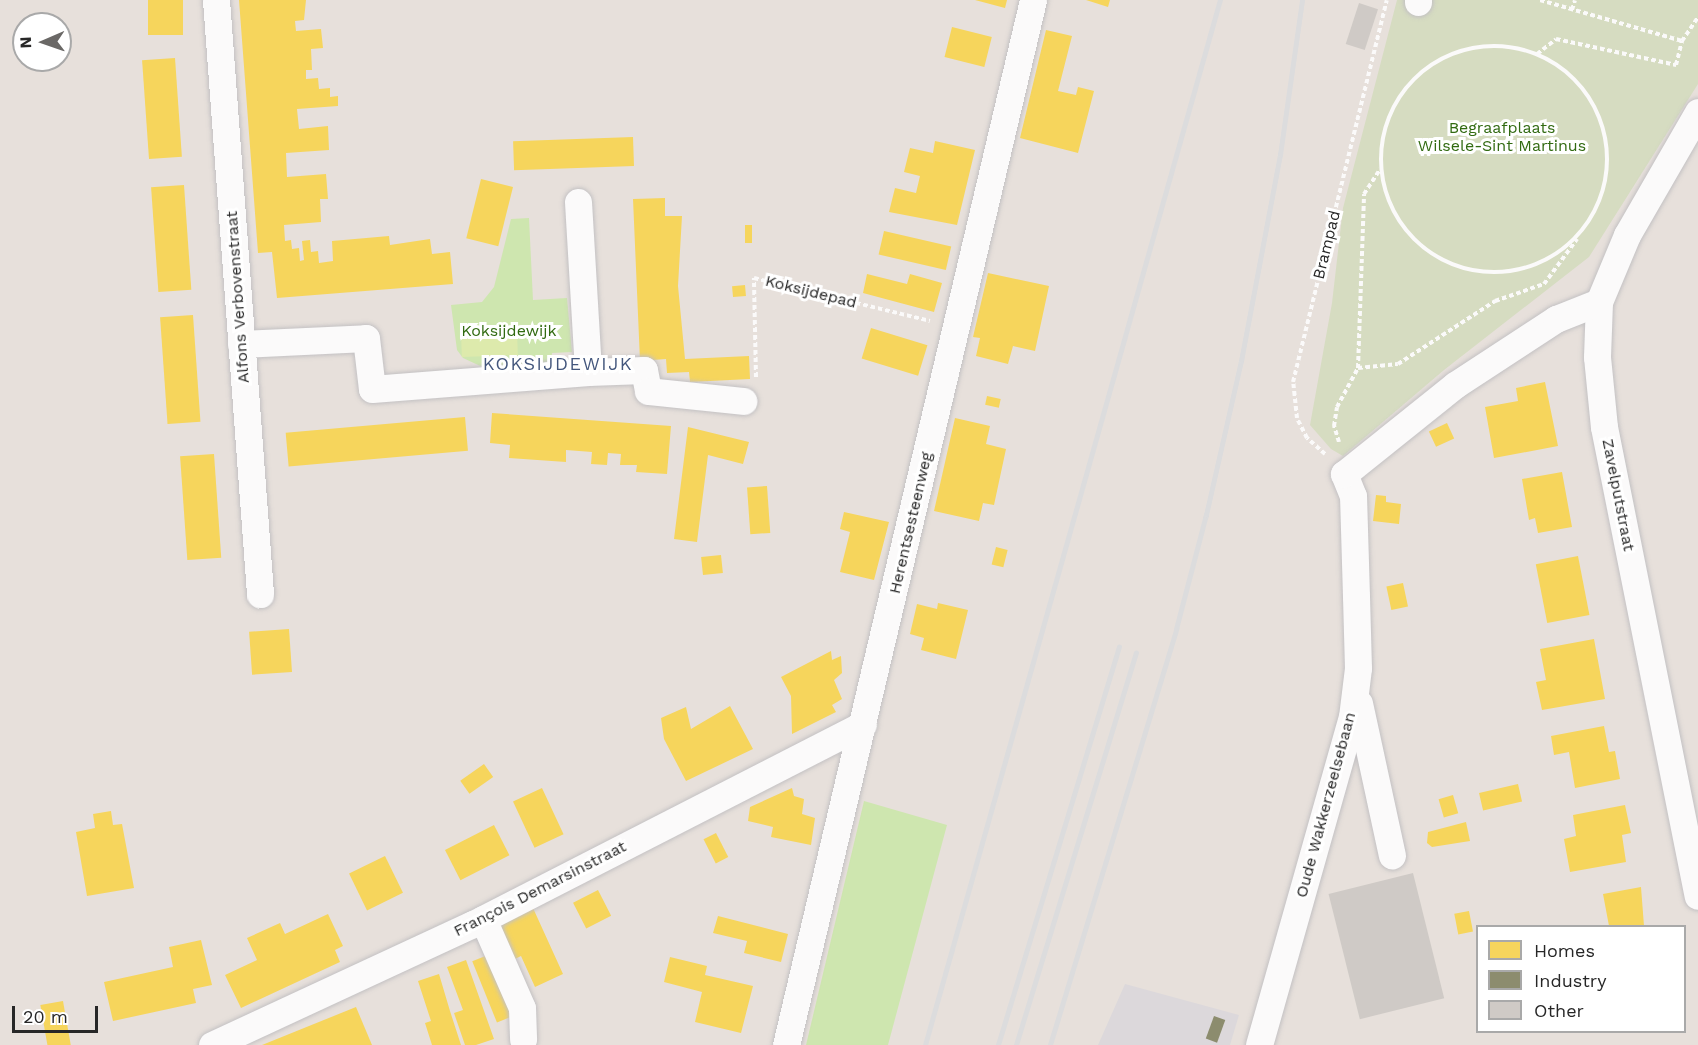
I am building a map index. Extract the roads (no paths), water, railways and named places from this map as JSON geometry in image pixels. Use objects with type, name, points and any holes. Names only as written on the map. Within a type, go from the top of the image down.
[{"type":"street","name":"Alfons Verbovenstraat","points":[[216,0],[260,594]]},
{"type":"street","name":"Herentsesteenweg","points":[[786,1045],[1033,0]]},
{"type":"street","name":"Zavelputstraat","points":[[1698,112],[1628,235],[1599,302],[1597,357],[1605,427],[1698,896]]},
{"type":"street","points":[[578,202],[588,372]]},
{"type":"street","name":"Oude Wakkerzeelsebaan","points":[[1259,1045],[1352,717],[1356,687],[1353,496],[1338,467],[1455,385],[1556,319],[1599,302]]},
{"type":"street","points":[[242,344],[366,338],[372,389],[588,372],[644,370],[648,391],[743,401]]},
{"type":"street","points":[[1356,687],[1392,855]]},
{"type":"street","name":"François Demarsinstraat","points":[[212,1045],[483,919],[863,724]]},
{"type":"street","points":[[483,919],[522,1008],[523,1039]]},
{"type":"railway","points":[[925,1045],[1220,0]]},
{"type":"railway","points":[[1050,1045],[1176,629],[1206,515],[1241,361],[1280,155],[1302,0]]},
{"type":"railway","points":[[998,1045],[1119,647]]},
{"type":"railway","points":[[1016,1045],[1136,653]]},
{"type":"district","name":"KOKSIJDEWIJK","points":[[558,364]]},
{"type":"park label","name":"Begraafplaats Wilsele-Sint Martinus","points":[[1502,137]]},
{"type":"park label","name":"Koksijdewijk","points":[[509,331]]}]
